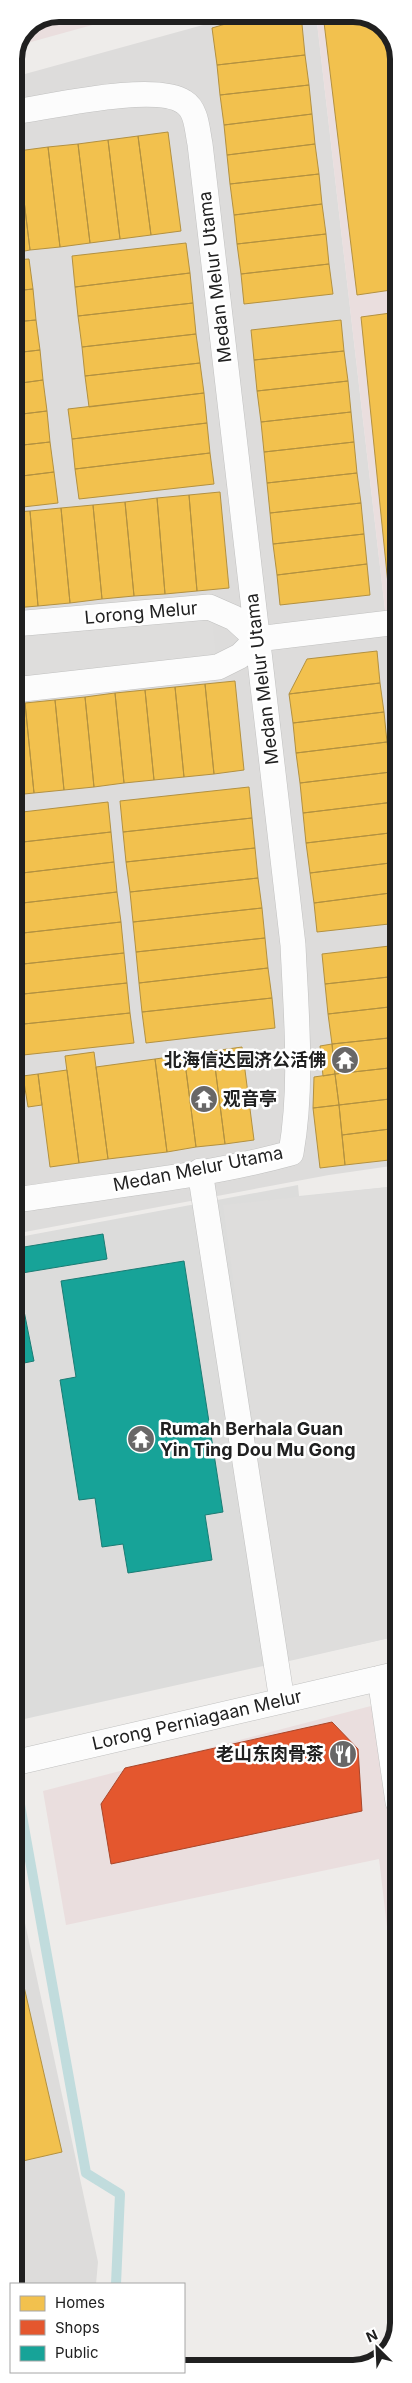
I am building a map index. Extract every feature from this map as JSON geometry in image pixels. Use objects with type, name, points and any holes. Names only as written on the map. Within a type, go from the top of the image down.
[{"type":"street","name":"Medan Melur Utama","points":[[22,111],[133,94],[161,95],[184,102],[194,114],[200,144],[293,945],[297,1031],[296,1127],[291,1153],[200,1172],[23,1199]]},
{"type":"street","name":"Lorong Melur","points":[[22,623],[209,607],[234,618],[258,639]]},
{"type":"street","points":[[22,689],[218,667],[240,656],[258,639],[389,623]]},
{"type":"street","points":[[200,1172],[282,1701]]},
{"type":"street","name":"Lorong Perniagaan Melur","points":[[23,1761],[389,1676]]},
{"type":"shaded area","points":[[103,22],[26,43],[33,33],[52,23]]},
{"type":"shaded area","points":[[212,23],[317,23],[389,647],[389,1166],[329,1175],[23,1232],[22,75]]},
{"type":"shaded area","points":[[317,23],[360,23],[367,25],[379,33],[386,43],[389,54],[389,647]]},
{"type":"shaded area","points":[[212,618],[216,657],[22,677],[22,637]]},
{"type":"shaded area","points":[[298,1185],[299,1196],[389,1187],[390,1638],[23,1719],[23,1236]]},
{"type":"shaded area","points":[[389,1187],[390,1638],[285,1662],[223,1205]]},
{"type":"shaded area","points":[[390,1701],[390,1951],[379,1859],[66,1925],[43,1791]]},
{"type":"shaded area","points":[[23,1913],[98,2262],[96,2283],[23,2283]]},
{"type":"building: Homes","points":[[230,23],[302,23],[305,55],[217,65],[212,28]]},
{"type":"building: Homes","points":[[324,23],[360,23],[367,25],[379,33],[386,43],[389,54],[389,290],[357,295]]},
{"type":"building: Homes","points":[[305,55],[309,85],[220,95],[217,65]]},
{"type":"building: Homes","points":[[309,85],[312,114],[224,125],[220,95]]},
{"type":"building: Homes","points":[[312,114],[315,144],[227,155],[224,125]]},
{"type":"building: Homes","points":[[168,132],[181,231],[151,235],[138,136]]},
{"type":"building: Homes","points":[[138,136],[151,235],[120,239],[108,140]]},
{"type":"building: Homes","points":[[108,140],[120,239],[90,243],[78,144]]},
{"type":"building: Homes","points":[[78,144],[90,243],[60,247],[48,147]]},
{"type":"building: Homes","points":[[315,144],[319,174],[230,184],[227,155]]},
{"type":"building: Homes","points":[[48,147],[60,247],[30,250],[22,184],[22,150]]},
{"type":"building: Homes","points":[[319,174],[322,204],[234,215],[230,184]]},
{"type":"building: Homes","points":[[22,184],[30,250],[22,251]]},
{"type":"building: Homes","points":[[322,204],[326,234],[237,244],[234,215]]},
{"type":"building: Homes","points":[[326,234],[329,264],[241,274],[237,244]]},
{"type":"building: Homes","points":[[186,243],[190,273],[75,287],[72,256]]},
{"type":"building: Homes","points":[[22,259],[29,259],[33,289],[22,290]]},
{"type":"building: Homes","points":[[329,264],[333,294],[244,304],[241,274]]},
{"type":"building: Homes","points":[[190,273],[193,303],[78,316],[75,287]]},
{"type":"building: Homes","points":[[33,289],[36,320],[22,321],[22,290]]},
{"type":"building: Homes","points":[[193,303],[196,334],[82,347],[78,316]]},
{"type":"building: Homes","points":[[389,313],[389,594],[361,317]]},
{"type":"building: Homes","points":[[36,320],[40,350],[22,352],[22,321]]},
{"type":"building: Homes","points":[[341,320],[344,351],[254,360],[251,330]]},
{"type":"building: Homes","points":[[196,334],[200,363],[85,376],[82,347]]},
{"type":"building: Homes","points":[[40,350],[43,380],[22,383],[22,352]]},
{"type":"building: Homes","points":[[344,351],[348,381],[257,391],[254,360]]},
{"type":"building: Homes","points":[[200,363],[204,393],[89,407],[85,376]]},
{"type":"building: Homes","points":[[43,380],[47,411],[22,414],[22,383]]},
{"type":"building: Homes","points":[[348,381],[351,412],[261,422],[257,391]]},
{"type":"building: Homes","points":[[204,393],[207,423],[72,439],[68,409]]},
{"type":"building: Homes","points":[[47,411],[50,442],[22,445],[22,414]]},
{"type":"building: Homes","points":[[351,412],[354,442],[264,452],[261,422]]},
{"type":"building: Homes","points":[[207,423],[210,453],[75,469],[72,439]]},
{"type":"building: Homes","points":[[50,442],[54,472],[22,476],[22,445]]},
{"type":"building: Homes","points":[[354,442],[357,473],[267,483],[264,452]]},
{"type":"building: Homes","points":[[210,453],[214,484],[79,499],[75,469]]},
{"type":"building: Homes","points":[[54,472],[58,503],[22,507],[22,476]]},
{"type":"building: Homes","points":[[357,473],[361,503],[270,513],[267,483]]},
{"type":"building: Homes","points":[[220,492],[229,588],[197,591],[189,495]]},
{"type":"building: Homes","points":[[189,495],[197,591],[165,594],[157,498]]},
{"type":"building: Homes","points":[[157,498],[165,594],[134,596],[125,502]]},
{"type":"building: Homes","points":[[125,502],[134,596],[102,599],[93,505]]},
{"type":"building: Homes","points":[[361,503],[364,534],[273,544],[270,513]]},
{"type":"building: Homes","points":[[93,505],[102,599],[70,603],[61,508]]},
{"type":"building: Homes","points":[[61,508],[70,603],[38,606],[30,511]]},
{"type":"building: Homes","points":[[22,511],[30,511],[38,606],[22,607]]},
{"type":"building: Homes","points":[[364,534],[367,564],[277,575],[273,544]]},
{"type":"building: Homes","points":[[367,564],[370,595],[280,605],[277,575]]},
{"type":"building: Homes","points":[[377,651],[380,683],[289,694],[307,659]]},
{"type":"building: Homes","points":[[235,681],[244,770],[214,774],[205,684]]},
{"type":"building: Homes","points":[[380,683],[384,712],[293,723],[289,694]]},
{"type":"building: Homes","points":[[205,684],[214,774],[184,777],[175,687]]},
{"type":"building: Homes","points":[[175,687],[184,777],[154,780],[145,690]]},
{"type":"building: Homes","points":[[145,690],[154,780],[124,783],[115,693]]},
{"type":"building: Homes","points":[[115,693],[124,783],[94,787],[85,697]]},
{"type":"building: Homes","points":[[85,697],[94,787],[64,790],[55,700]]},
{"type":"building: Homes","points":[[55,700],[64,790],[34,793],[25,703]]},
{"type":"building: Homes","points":[[22,703],[25,703],[34,793],[22,794]]},
{"type":"building: Homes","points":[[384,712],[387,742],[296,753],[293,723]]},
{"type":"building: Homes","points":[[387,742],[389,772],[300,783],[296,753]]},
{"type":"building: Homes","points":[[389,772],[389,803],[303,813],[300,783]]},
{"type":"building: Homes","points":[[249,787],[252,818],[123,832],[120,801]]},
{"type":"building: Homes","points":[[108,802],[111,832],[22,842],[22,812]]},
{"type":"building: Homes","points":[[389,803],[389,833],[306,843],[303,813]]},
{"type":"building: Homes","points":[[252,818],[255,848],[126,862],[123,832]]},
{"type":"building: Homes","points":[[111,832],[114,862],[22,873],[22,842]]},
{"type":"building: Homes","points":[[389,833],[389,863],[310,873],[306,843]]},
{"type":"building: Homes","points":[[255,848],[258,878],[130,892],[126,862]]},
{"type":"building: Homes","points":[[114,862],[117,892],[22,903],[22,873]]},
{"type":"building: Homes","points":[[389,863],[389,893],[314,903],[310,873]]},
{"type":"building: Homes","points":[[258,878],[262,908],[133,922],[130,892]]},
{"type":"building: Homes","points":[[117,892],[121,922],[22,933],[22,903]]},
{"type":"building: Homes","points":[[389,893],[389,924],[317,932],[314,903]]},
{"type":"building: Homes","points":[[262,908],[265,938],[136,952],[133,922]]},
{"type":"building: Homes","points":[[121,922],[124,953],[22,964],[22,933]]},
{"type":"building: Homes","points":[[265,938],[268,968],[139,983],[136,952]]},
{"type":"building: Homes","points":[[389,946],[389,977],[325,984],[322,954]]},
{"type":"building: Homes","points":[[124,953],[127,983],[22,994],[22,964]]},
{"type":"building: Homes","points":[[268,968],[272,998],[142,1012],[139,983]]},
{"type":"building: Homes","points":[[389,977],[389,1007],[328,1014],[325,984]]},
{"type":"building: Homes","points":[[127,983],[130,1013],[22,1024],[22,994]]},
{"type":"building: Homes","points":[[272,998],[275,1028],[146,1043],[142,1012]]},
{"type":"building: Homes","points":[[389,1007],[389,1038],[332,1044],[328,1014]]},
{"type":"building: Homes","points":[[130,1013],[134,1043],[22,1055],[22,1024]]},
{"type":"building: Homes","points":[[389,1038],[389,1068],[335,1074],[332,1044]]},
{"type":"building: Homes","points":[[332,1044],[335,1074],[323,1076],[320,1046]]},
{"type":"building: Homes","points":[[242,1047],[254,1140],[225,1144],[213,1051]]},
{"type":"building: Homes","points":[[213,1051],[225,1144],[196,1147],[184,1055]]},
{"type":"building: Homes","points":[[94,1052],[108,1159],[79,1163],[65,1056]]},
{"type":"building: Homes","points":[[184,1055],[196,1147],[167,1152],[155,1059]]},
{"type":"building: Homes","points":[[155,1059],[167,1152],[108,1159],[96,1067]]},
{"type":"building: Homes","points":[[389,1068],[389,1099],[339,1105],[335,1074]]},
{"type":"building: Homes","points":[[67,1070],[79,1163],[50,1167],[38,1074]]},
{"type":"building: Homes","points":[[38,1074],[42,1105],[28,1107],[23,1076]]},
{"type":"building: Homes","points":[[335,1074],[339,1105],[313,1108],[314,1077]]},
{"type":"building: Homes","points":[[389,1099],[389,1129],[342,1135],[339,1105]]},
{"type":"building: Homes","points":[[339,1105],[345,1165],[320,1168],[313,1108]]},
{"type":"building: Homes","points":[[389,1129],[389,1160],[345,1165],[342,1135]]},
{"type":"building: Homes","points":[[23,1982],[62,2152],[23,2161]]},
{"type":"building: Shops","points":[[332,1722],[358,1749],[362,1811],[111,1864],[101,1804],[125,1768]]},
{"type":"building: Public","points":[[103,1234],[107,1259],[23,1273],[23,1247]]},
{"type":"building: Public","name":"Rumah Berhala Guan Yin Ting Dou Mu Gong","points":[[184,1261],[223,1512],[205,1515],[212,1560],[128,1573],[123,1544],[102,1547],[95,1498],[79,1500],[60,1380],[76,1377],[61,1281]]},
{"type":"building: Public","points":[[23,1304],[34,1361],[23,1363]]},
{"type":"waterway","points":[[23,1820],[86,2173],[120,2194],[116,2283]]},
{"type":"place","name":"北海信达园济公活佛","points":[[345,1060]]},
{"type":"place","name":"观音亭","points":[[204,1099]]},
{"type":"place","name":"Rumah Berhala Guan Yin Ting Dou Mu Gong","points":[[141,1439]]},
{"type":"place","name":"老山东肉骨茶","points":[[343,1754]]}]
